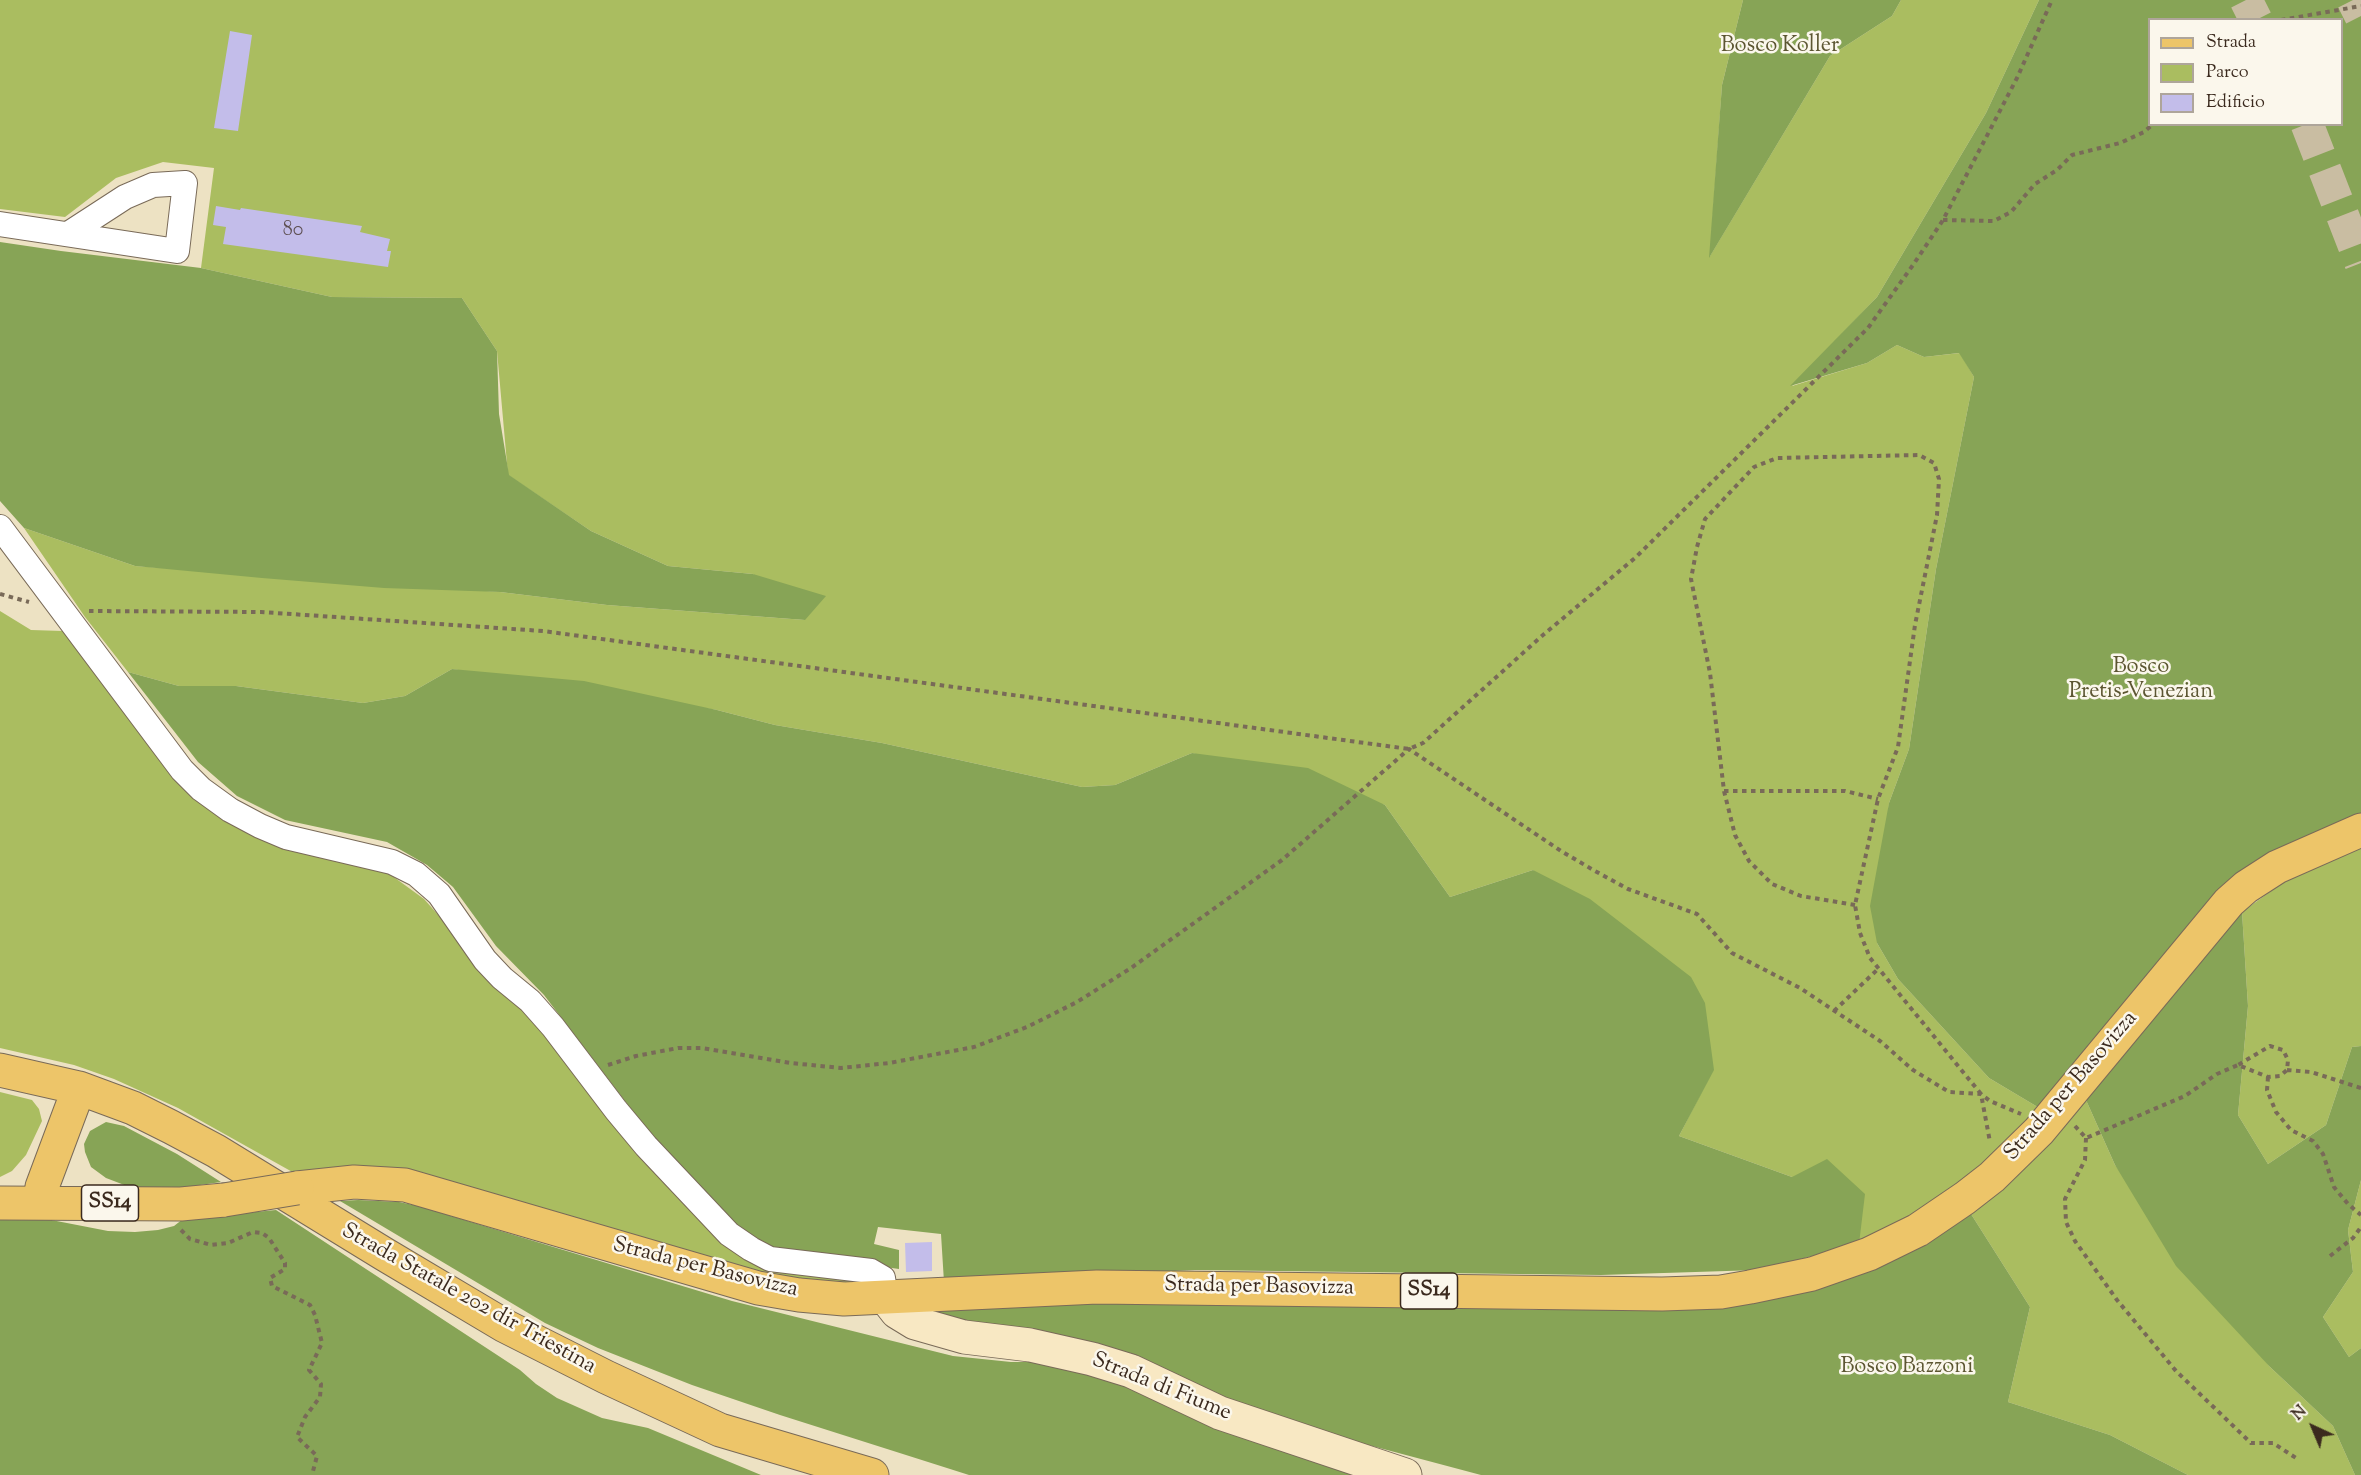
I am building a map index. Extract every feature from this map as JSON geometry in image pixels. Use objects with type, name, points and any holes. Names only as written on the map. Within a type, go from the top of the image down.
[{"type":"main road","name":"Strada per Basovizza","points":[[0,1203],[173,1204],[224,1200],[339,1183],[393,1183],[419,1188],[758,1288],[810,1296],[886,1298],[1097,1287],[1662,1294],[1721,1292],[1781,1282],[1869,1254],[1928,1224],[1992,1177],[2049,1120],[2229,902],[2246,887],[2277,867],[2361,830]]},
{"type":"main road","name":"Strada Statale 202 dir Triestina","points":[[0,1070],[80,1088],[133,1108],[216,1151],[505,1326],[606,1377],[720,1430],[872,1475]]},
{"type":"main road","points":[[40,1203],[42,1187],[80,1088]]},
{"type":"street","points":[[0,224],[177,251],[185,183],[153,185],[124,197],[68,234]]},
{"type":"street","points":[[0,527],[182,770],[201,789],[230,810],[286,837],[392,862],[416,874],[439,894],[485,960],[502,978],[530,1001],[553,1027],[646,1146],[729,1234],[770,1259],[871,1271],[883,1278],[886,1298]]},
{"type":"street","name":"Strada di Fiume","points":[[886,1298],[897,1312],[915,1323],[963,1337],[1030,1345],[1092,1359],[1131,1371],[1230,1416],[1405,1475]]},
{"type":"path","points":[[586,1072],[636,1056],[678,1048],[702,1048],[841,1068],[889,1063],[974,1047],[1027,1027],[1077,1002],[1131,968],[1282,860],[1409,749],[1424,743],[1543,635],[1635,558],[1868,328],[1943,220],[2017,78],[2052,0]]},
{"type":"path","points":[[2292,18],[2361,6]]},
{"type":"path","points":[[1943,220],[1994,221],[2011,212],[2035,184],[2057,170],[2072,155],[2120,143],[2144,132],[2151,126]]},
{"type":"path","points":[[1855,905],[1801,896],[1772,884],[1749,861],[1734,835],[1724,791],[1710,673],[1692,579],[1696,547],[1705,519],[1754,467],[1777,458],[1919,456],[1934,463],[1939,479],[1937,515],[1915,625],[1898,747],[1878,799],[1855,905],[1860,933],[1870,958],[1878,969],[1981,1094],[1990,1101],[2021,1113],[2049,1120],[2086,1138],[2186,1096],[2217,1074],[2238,1065],[2270,1046],[2283,1050],[2288,1060],[2287,1070],[2280,1076],[2268,1077],[2238,1065]]},
{"type":"path","points":[[62,611],[261,612],[543,631],[1409,749],[1586,866],[1628,889],[1697,914],[1732,952],[1800,988],[1880,1041],[1913,1070],[1949,1092],[1981,1094]]},
{"type":"path","points":[[1724,791],[1845,791],[1878,799]]},
{"type":"path","points":[[1834,1011],[1878,969]]},
{"type":"path","points":[[2287,1070],[2311,1072],[2361,1088]]},
{"type":"path","points":[[2268,1077],[2267,1090],[2276,1112],[2291,1130],[2313,1141],[2323,1154],[2334,1187],[2361,1215]]},
{"type":"path","points":[[1981,1094],[1989,1129],[1992,1177]]},
{"type":"path","points":[[2086,1138],[2085,1160],[2065,1199],[2066,1222],[2075,1241],[2117,1300],[2184,1378],[2251,1443],[2273,1443],[2296,1458]]},
{"type":"path","points":[[173,1204],[177,1226],[190,1239],[211,1245],[228,1243],[253,1233],[262,1233],[269,1238],[285,1263],[285,1269],[270,1278],[272,1286],[310,1305],[322,1343],[309,1371],[321,1384],[320,1397],[305,1417],[297,1437],[317,1456],[312,1475]]},
{"type":"path","points":[[2331,1256],[2353,1238],[2361,1227]]},
{"type":"green space","points":[[0,0],[1743,0],[1722,85],[1710,256],[1830,56],[1892,16],[1901,0],[2039,0],[1986,113],[1877,297],[1792,386],[1867,363],[1897,345],[1924,357],[1960,353],[1974,377],[1936,569],[1909,749],[1889,803],[1877,943],[1898,979],[1989,1078],[2041,1109],[1940,1203],[1859,1244],[1792,1177],[1679,1136],[1713,1070],[1533,870],[1450,897],[1385,805],[1192,753],[1115,785],[1082,787],[882,743],[775,725],[717,710],[452,669],[405,696],[363,703],[236,686],[179,686],[128,672],[85,617],[24,528],[135,566],[500,592],[607,605],[805,620],[753,574],[668,566],[591,531],[508,475],[497,351],[462,298],[332,297],[201,268],[214,168],[163,162],[116,178],[65,217],[0,209]]},
{"type":"green space","name":"Bosco Koller","points":[[1743,0],[1901,0],[1892,16],[1830,56],[1709,258],[1722,85]]},
{"type":"green space","name":"Bosco Pretis-Venezian","points":[[2039,0],[2361,0],[2361,819],[2288,850],[2041,1109],[1989,1078],[1898,979],[1877,943],[1870,906],[1889,803],[1909,749],[1936,569],[1974,377],[1959,353],[1924,357],[1897,345],[1867,363],[1790,386],[1877,297],[1986,113]]},
{"type":"green space","points":[[0,242],[201,268],[332,297],[462,298],[497,351],[499,414],[509,475],[591,531],[668,566],[753,574],[826,596],[805,620],[607,605],[500,592],[384,588],[262,578],[135,566],[24,528],[0,501]]},
{"type":"green space","points":[[0,611],[31,630],[63,631],[174,773],[391,875],[424,899],[519,1006],[784,1272],[822,1277],[846,1276],[867,1284],[797,1283],[296,1174],[178,1108],[114,1079],[74,1065],[0,1048]]},
{"type":"green space","points":[[452,669],[584,681],[775,725],[882,743],[1082,787],[1115,785],[1192,753],[1308,768],[1385,805],[1450,897],[1533,870],[1590,899],[1691,977],[1705,1003],[1714,1070],[1679,1136],[1792,1177],[1827,1159],[1865,1194],[1859,1244],[1758,1270],[1601,1275],[1195,1270],[944,1282],[941,1234],[878,1227],[874,1244],[899,1250],[899,1269],[772,1251],[730,1223],[680,1173],[544,995],[496,946],[453,887],[427,865],[387,842],[285,820],[237,796],[198,762],[128,672],[179,686],[236,686],[363,703],[405,696]]},
{"type":"green space","points":[[2361,846],[2361,1046],[2352,1047],[2326,1125],[2268,1164],[2238,1115],[2248,1006],[2242,912],[2296,873]]},
{"type":"green space","points":[[2242,912],[2248,1006],[2238,1115],[2268,1164],[2326,1125],[2352,1047],[2361,1046],[2361,1180],[2348,1230],[2353,1272],[2323,1317],[2349,1357],[2361,1348],[2361,1475],[2355,1475],[2333,1426],[2270,1367],[2176,1266],[2115,1165],[2086,1100],[2209,947]]},
{"type":"green space","points":[[0,1092],[32,1100],[39,1109],[42,1121],[26,1155],[12,1171],[0,1177]]},
{"type":"green space","points":[[2086,1100],[2115,1165],[2270,1367],[2333,1426],[2355,1475],[2188,1475],[2110,1435],[2008,1402],[2030,1307],[1971,1214],[2034,1159]]},
{"type":"green space","points":[[106,1122],[124,1126],[177,1154],[221,1182],[158,1191],[127,1186],[106,1178],[91,1167],[84,1144],[90,1131]]},
{"type":"green space","points":[[2361,1180],[2361,1348],[2349,1357],[2323,1317],[2353,1272],[2348,1230]]},
{"type":"green space","points":[[340,1201],[399,1202],[418,1206],[732,1301],[953,1356],[1011,1362],[1054,1362],[1087,1369],[1370,1475],[969,1475],[692,1385],[598,1348],[545,1323]]},
{"type":"green space","points":[[276,1210],[520,1370],[557,1398],[602,1418],[648,1428],[761,1475],[0,1475],[0,1217],[36,1217],[108,1231],[135,1232],[174,1226],[183,1219]]},
{"type":"green space","name":"Bosco Bazzoni","points":[[1971,1214],[2030,1307],[2008,1402],[2110,1435],[2188,1475],[1481,1475],[1327,1434],[934,1314],[935,1310],[1046,1303],[1434,1306],[1534,1310],[1599,1308],[1869,1270]]},
{"type":"building","points":[[230,31],[252,35],[238,131],[214,128]]},
{"type":"building","points":[[216,206],[362,226],[360,232],[390,239],[387,251],[391,251],[388,267],[223,244],[226,227],[213,225]]},
{"type":"building","points":[[932,1242],[932,1271],[906,1272],[905,1243]]},
{"type":"tunnel","points":[[2246,0],[2255,18]]},
{"type":"tunnel","points":[[2353,0],[2361,16]]},
{"type":"tunnel","points":[[2308,126],[2361,263]]}]
